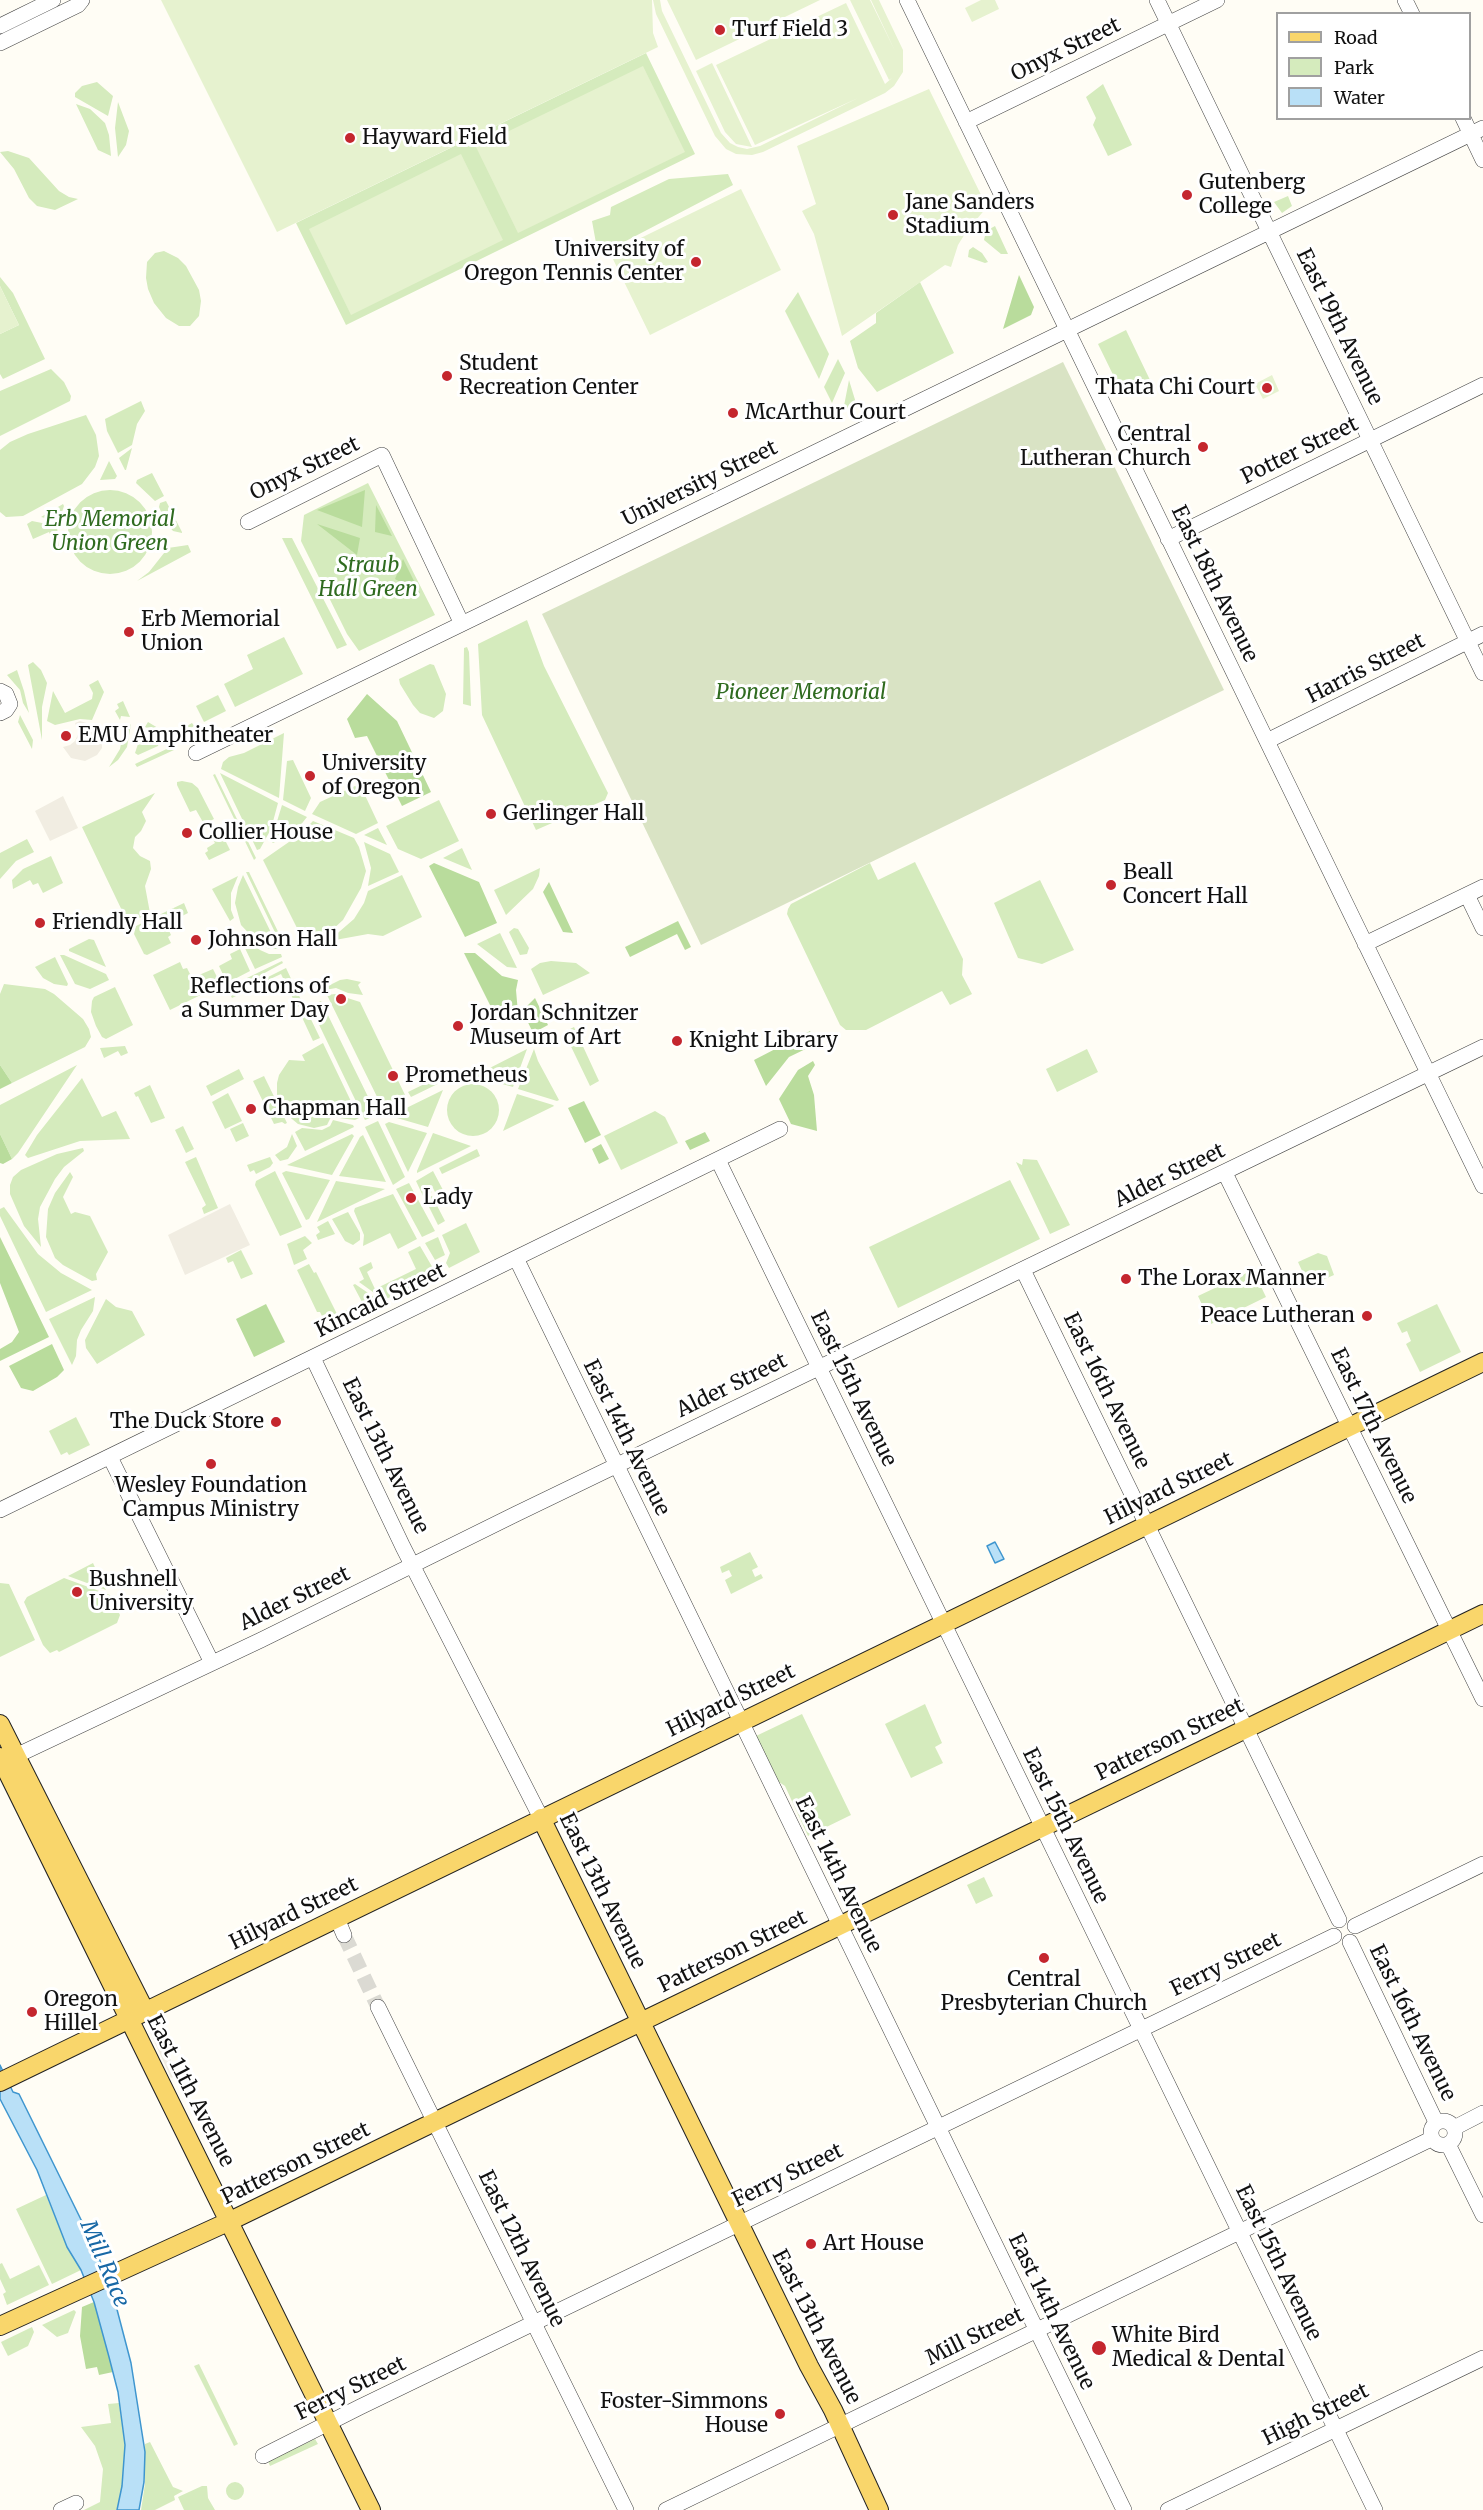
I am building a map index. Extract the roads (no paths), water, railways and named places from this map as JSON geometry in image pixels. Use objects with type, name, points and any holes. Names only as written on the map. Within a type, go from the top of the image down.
[{"type":"main road","name":"Hilyard Street","points":[[0,2082],[137,2015],[340,1927],[542,1818],[1483,1362]]},
{"type":"main road","name":"Patterson Street","points":[[0,2326],[230,2221],[1483,1614]]},
{"type":"main road","name":"East 11th Avenue","points":[[0,1725],[5,1760],[137,2015],[230,2221],[371,2510]]},
{"type":"main road","name":"East 13th Avenue","points":[[542,1818],[840,2425],[879,2510]]},
{"type":"street","points":[[0,26],[53,0]]},
{"type":"street","points":[[0,43],[78,5],[82,0]]},
{"type":"street","name":"East 18th Avenue","points":[[907,0],[1483,1186]]},
{"type":"street","name":"East 19th Avenue","points":[[1157,0],[1483,673]]},
{"type":"street","name":"Onyx Street","points":[[966,122],[1217,0]]},
{"type":"street","points":[[1465,120],[1477,131],[1483,160]]},
{"type":"street","name":"University Street","points":[[196,753],[461,622],[1477,131]]},
{"type":"street","name":"Potter Street","points":[[1168,539],[1483,385]]},
{"type":"street","name":"Onyx Street","points":[[248,522],[382,455],[461,622]]},
{"type":"street","name":"Harris Street","points":[[1267,741],[1483,634]]},
{"type":"street","points":[[0,691],[6,694],[10,704],[0,713]]},
{"type":"street","points":[[1365,944],[1483,887]]},
{"type":"street","points":[[1467,895],[1483,928]]},
{"type":"street","name":"Alder Street","points":[[5,1760],[212,1663],[1483,1047]]},
{"type":"street","name":"Kincaid Street","points":[[0,1510],[780,1129]]},
{"type":"street","name":"East 15th Avenue","points":[[718,1160],[1375,2510]]},
{"type":"street","name":"East 17th Avenue","points":[[1226,1173],[1483,1699]]},
{"type":"street","name":"East 14th Avenue","points":[[516,1258],[1124,2510]]},
{"type":"street","name":"East 16th Avenue","points":[[1023,1270],[1339,1920]]},
{"type":"street","name":"East 13th Avenue","points":[[313,1358],[413,1564],[542,1818]]},
{"type":"street","points":[[110,1457],[212,1663]]},
{"type":"street","points":[[1355,1926],[1483,1864]]},
{"type":"street","points":[[1339,1920],[1350,1920],[1355,1926],[1356,1933],[1350,1942],[1342,1943],[1334,1936],[1332,1929],[1339,1920]]},
{"type":"street","name":"Ferry Street","points":[[263,2456],[534,2322],[1334,1936]]},
{"type":"street","name":"East 16th Avenue","points":[[1350,1942],[1436,2122]]},
{"type":"street","name":"East 12th Avenue","points":[[378,2007],[626,2510]]},
{"type":"street","points":[[1454,2128],[1483,2113]]},
{"type":"street","points":[[1446,2121],[1454,2128],[1455,2135],[1448,2144],[1441,2146],[1431,2139],[1431,2128],[1436,2122],[1446,2121]]},
{"type":"street","name":"Mill Street","points":[[666,2510],[1431,2139]]},
{"type":"street","points":[[1448,2144],[1483,2215]]},
{"type":"street","name":"High Street","points":[[1168,2510],[1483,2358]]},
{"type":"street","points":[[61,2510],[76,2503]]},
{"type":"water","points":[[995,1542],[1004,1559],[995,1563],[987,1546]]},
{"type":"water","points":[[0,2065],[13,2092],[19,2094],[96,2250],[114,2298],[131,2363],[145,2452],[144,2482],[139,2510],[117,2510],[122,2486],[125,2445],[118,2392],[109,2357],[94,2302],[81,2270],[67,2247],[37,2170],[0,2099]]},
{"type":"tunnel","points":[[344,1935],[378,2007]]},
{"type":"place","name":"Turf Field 3","points":[[720,30]]},
{"type":"place","name":"Hayward Field","points":[[350,138]]},
{"type":"place","name":"Gutenberg College","points":[[1187,195]]},
{"type":"place","name":"Jane Sanders Stadium","points":[[893,215]]},
{"type":"place","name":"University of Oregon Tennis Center","points":[[696,262]]},
{"type":"place","name":"Student Recreation Center","points":[[447,376]]},
{"type":"place","name":"Thata Chi Court","points":[[1267,388]]},
{"type":"place","name":"McArthur Court","points":[[733,413]]},
{"type":"place","name":"Central Lutheran Church","points":[[1203,447]]},
{"type":"place","name":"Erb Memorial Union","points":[[129,632]]},
{"type":"place","name":"EMU Amphitheater","points":[[66,736]]},
{"type":"place","name":"University of Oregon","points":[[310,776]]},
{"type":"place","name":"Gerlinger Hall","points":[[491,814]]},
{"type":"place","name":"Collier House","points":[[187,833]]},
{"type":"place","name":"Beall Concert Hall","points":[[1111,885]]},
{"type":"place","name":"Friendly Hall","points":[[40,923]]},
{"type":"place","name":"Johnson Hall","points":[[196,940]]},
{"type":"place","name":"Reflections of a Summer Day","points":[[341,999]]},
{"type":"place","name":"Jordan Schnitzer Museum of Art","points":[[458,1026]]},
{"type":"place","name":"Knight Library","points":[[677,1041]]},
{"type":"place","name":"Prometheus","points":[[393,1076]]},
{"type":"place","name":"Chapman Hall","points":[[251,1109]]},
{"type":"place","name":"Lady","points":[[411,1198]]},
{"type":"place","name":"The Lorax Manner","points":[[1126,1279]]},
{"type":"place","name":"Peace Lutheran","points":[[1367,1316]]},
{"type":"place","name":"The Duck Store","points":[[276,1422]]},
{"type":"place","name":"Wesley Foundation Campus Ministry","points":[[211,1464]]},
{"type":"place","name":"Bushnell University","points":[[77,1592]]},
{"type":"place","name":"Central Presbyterian Church","points":[[1044,1958]]},
{"type":"place","name":"Oregon Hillel","points":[[32,2012]]},
{"type":"place","name":"Art House","points":[[811,2244]]},
{"type":"place","name":"White Bird Medical & Dental","points":[[1099,2348]]},
{"type":"place","name":"Foster-Simmons House","points":[[780,2414]]},
{"type":"park label","name":"Erb Memorial Union Green","points":[[110,532]]},
{"type":"park label","name":"Straub Hall Green","points":[[368,578]]},
{"type":"park label","name":"Pioneer Memorial","points":[[801,693]]},
{"type":"water label","name":"Mill Race","points":[[104,2264]]}]
